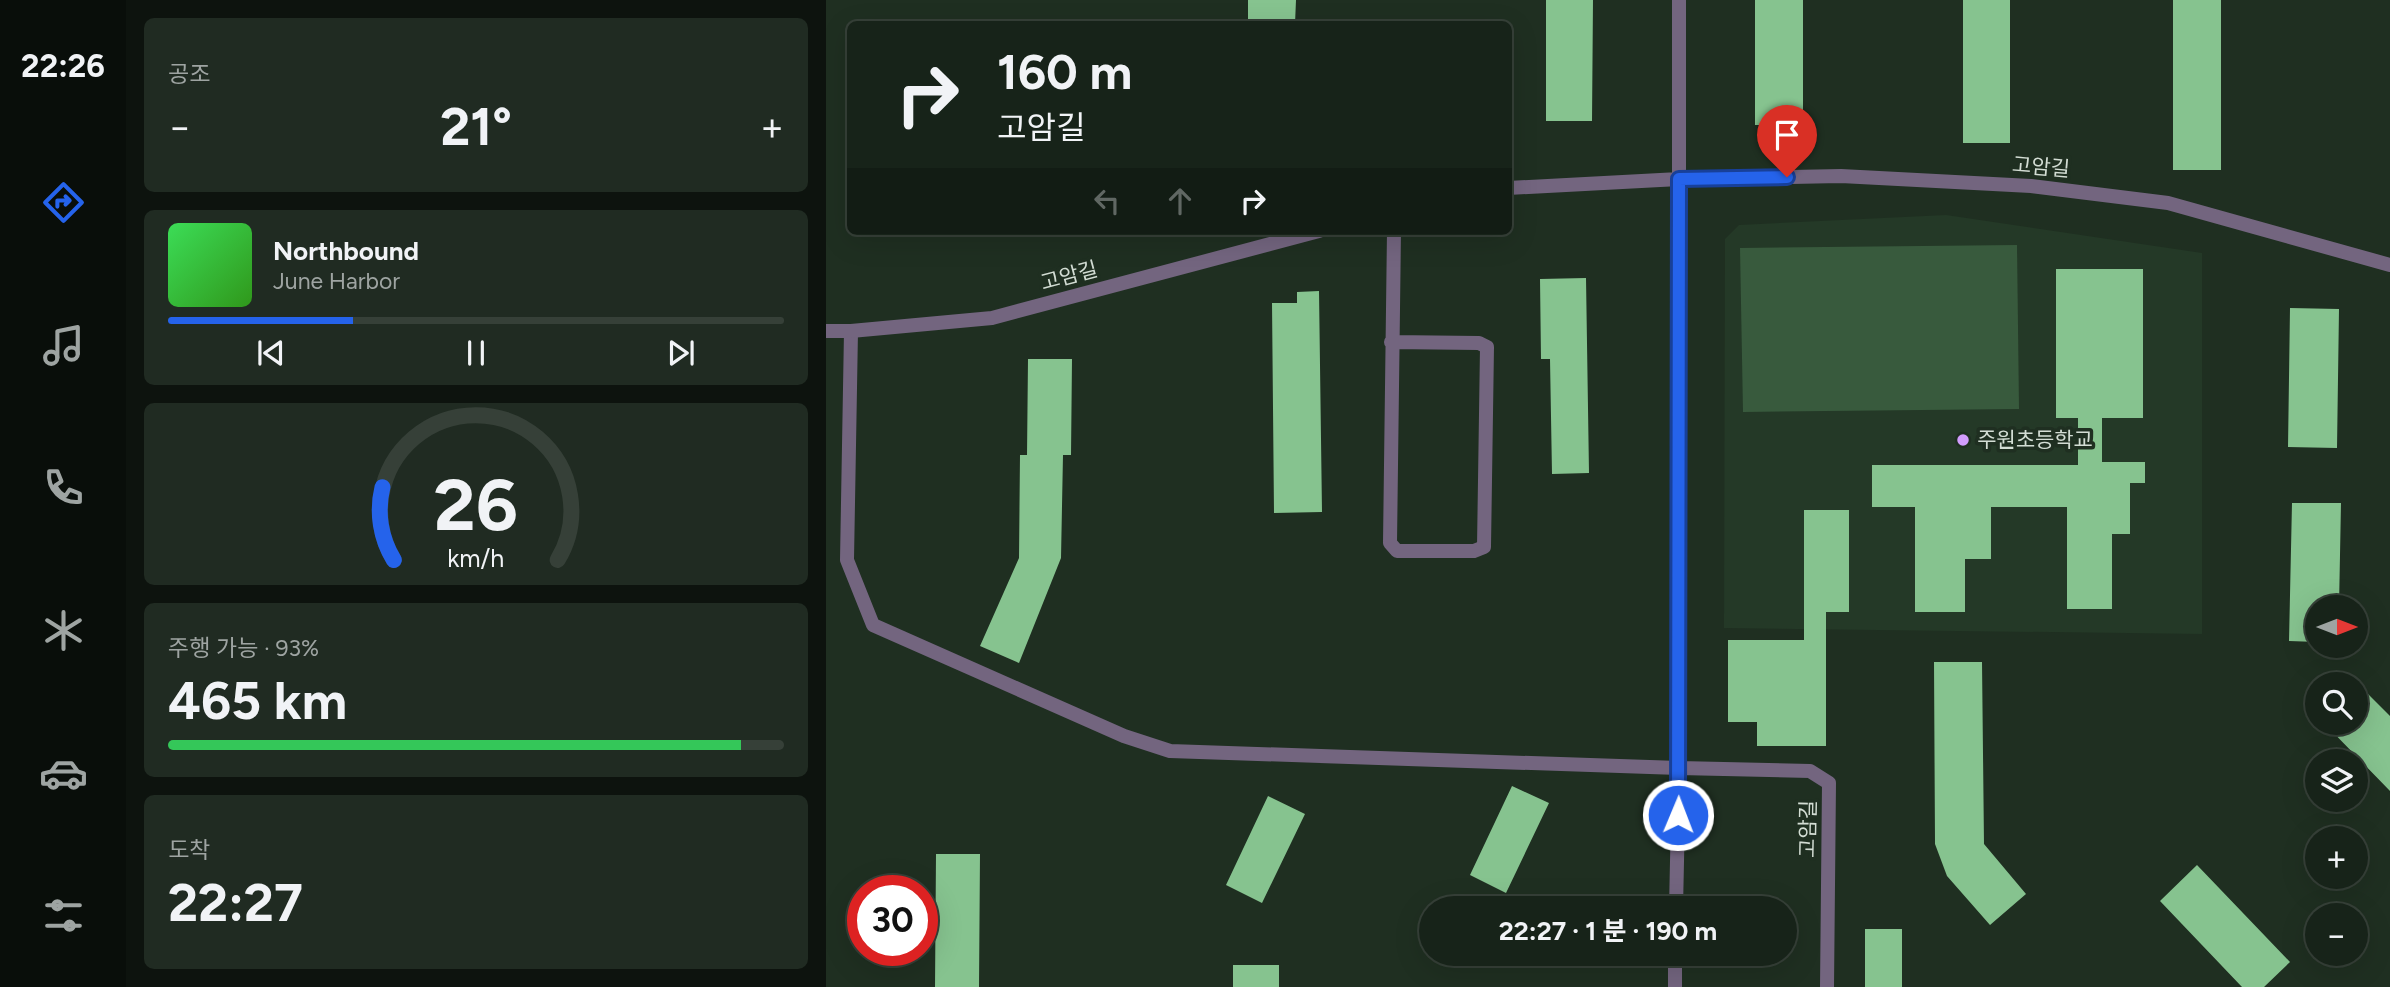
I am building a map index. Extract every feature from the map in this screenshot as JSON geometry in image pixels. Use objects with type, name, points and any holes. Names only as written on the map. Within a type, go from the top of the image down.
[{"type":"street","points":[[1676,896],[1679,768],[1679,0]]},
{"type":"street","name":"고암길","points":[[1512,188],[1679,179],[1841,176],[2031,186],[2168,203],[2390,265]]},
{"type":"street","name":"고암길","points":[[826,331],[992,318],[1304,235]]},
{"type":"street","points":[[1391,342],[1479,343],[1487,347],[1484,547],[1474,551],[1397,551],[1390,543],[1391,342],[1394,235]]},
{"type":"street","points":[[851,331],[847,561],[873,625],[1125,736],[1170,751],[1679,768]]},
{"type":"street","name":"고암길","points":[[1679,768],[1810,771],[1829,783],[1827,987]]},
{"type":"street","points":[[1675,966],[1675,987]]},
{"type":"shaded area","name":"주원초등학교","points":[[1946,215],[2202,253],[2202,634],[1724,628],[1725,239],[1739,225]]},
{"type":"shaded area","points":[[2017,245],[2019,409],[1743,412],[1740,248]]},
{"type":"building","points":[[1248,0],[1296,0],[1295,21],[1248,21]]},
{"type":"building","points":[[1546,0],[1593,0],[1592,121],[1546,121]]},
{"type":"building","points":[[1755,0],[1803,0],[1803,125],[1755,125]]},
{"type":"building","points":[[1963,0],[2010,0],[2010,143],[1963,143]]},
{"type":"building","points":[[2173,0],[2221,0],[2221,170],[2173,170]]},
{"type":"building","points":[[2056,269],[2143,269],[2143,418],[2102,418],[2102,462],[2145,462],[2145,483],[2130,483],[2130,534],[2112,534],[2112,609],[2067,609],[2067,507],[1991,507],[1991,559],[1965,559],[1965,612],[1915,612],[1915,507],[1872,507],[1872,465],[2078,465],[2078,418],[2056,418]]},
{"type":"building","points":[[1586,278],[1589,473],[1552,474],[1550,359],[1541,359],[1540,279]]},
{"type":"building","points":[[1319,291],[1322,512],[1274,513],[1272,303],[1297,303],[1297,292]]},
{"type":"building","points":[[2290,308],[2339,309],[2337,448],[2288,447]]},
{"type":"building","points":[[1028,359],[1072,359],[1071,455],[1063,455],[1061,558],[1019,663],[980,646],[1019,558],[1020,455],[1027,455]]},
{"type":"building","points":[[2292,503],[2341,503],[2339,595],[2305,595],[2305,642],[2289,641]]},
{"type":"building","points":[[1804,510],[1849,510],[1849,612],[1826,612],[1826,746],[1757,746],[1757,722],[1728,722],[1728,640],[1804,640]]},
{"type":"building","points":[[1934,662],[1982,662],[1984,844],[2026,894],[1990,925],[1947,876],[1935,844]]},
{"type":"building","points":[[2368,694],[2390,716],[2390,791],[2368,768],[2368,749],[2349,749],[2336,735],[2368,735]]},
{"type":"building","points":[[1512,786],[1549,803],[1506,893],[1470,875]]},
{"type":"building","points":[[1268,796],[1305,814],[1262,903],[1226,885]]},
{"type":"building","points":[[936,854],[980,854],[979,987],[935,987],[935,966],[938,966],[938,875],[936,875]]},
{"type":"building","points":[[2197,865],[2290,962],[2264,987],[2242,987],[2160,901]]},
{"type":"building","points":[[1865,929],[1902,929],[1902,987],[1865,987]]},
{"type":"building","points":[[1233,965],[1279,965],[1279,987],[1233,987]]},
{"type":"place","name":"주원초등학교","points":[[1963,440]]},
{"type":"route","points":[[1678,815],[1679,179],[1787,177]]}]
